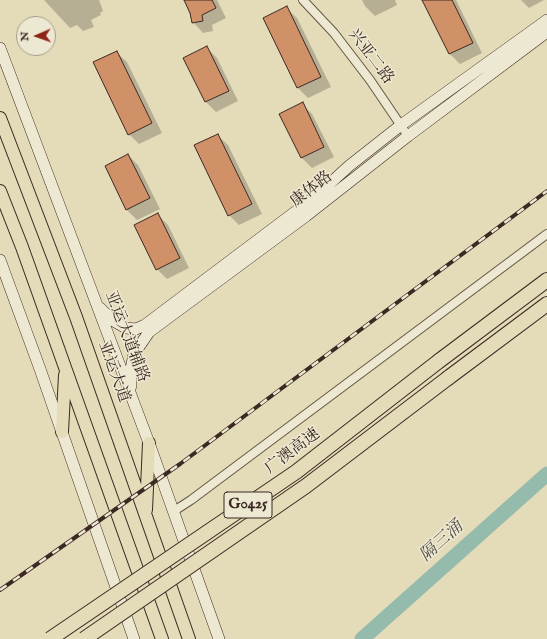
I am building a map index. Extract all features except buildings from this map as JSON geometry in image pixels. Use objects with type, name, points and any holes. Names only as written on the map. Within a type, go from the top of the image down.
[{"type":"highway","name":"广澳高速","points":[[50,639],[296,472],[439,361],[547,280]]},
{"type":"highway","name":"G0425","points":[[84,639],[306,486],[547,304]]},
{"type":"main road","name":"亚运大道","points":[[0,118],[76,317],[189,639]]},
{"type":"main road","points":[[0,191],[162,639]]},
{"type":"main road","points":[[62,432],[65,368]]},
{"type":"main road","points":[[146,518],[150,443]]},
{"type":"street","name":"兴亚二路","points":[[303,0],[334,33],[370,80],[408,136]]},
{"type":"street","name":"康体路","points":[[97,305],[112,320],[126,328],[136,329],[146,325],[314,197],[349,166],[400,125],[547,20]]},
{"type":"street","name":"康体路","points":[[131,393],[131,369],[134,354],[149,332],[306,216],[408,136],[547,32]]},
{"type":"street","name":"亚运大道辅路","points":[[0,48],[150,443],[218,639]]},
{"type":"street","points":[[174,510],[191,500],[547,234]]},
{"type":"street","points":[[0,260],[134,639]]},
{"type":"waterway","name":"隔三涌","points":[[362,639],[547,474]]},
{"type":"railway","points":[[0,590],[180,464],[547,191]]}]
